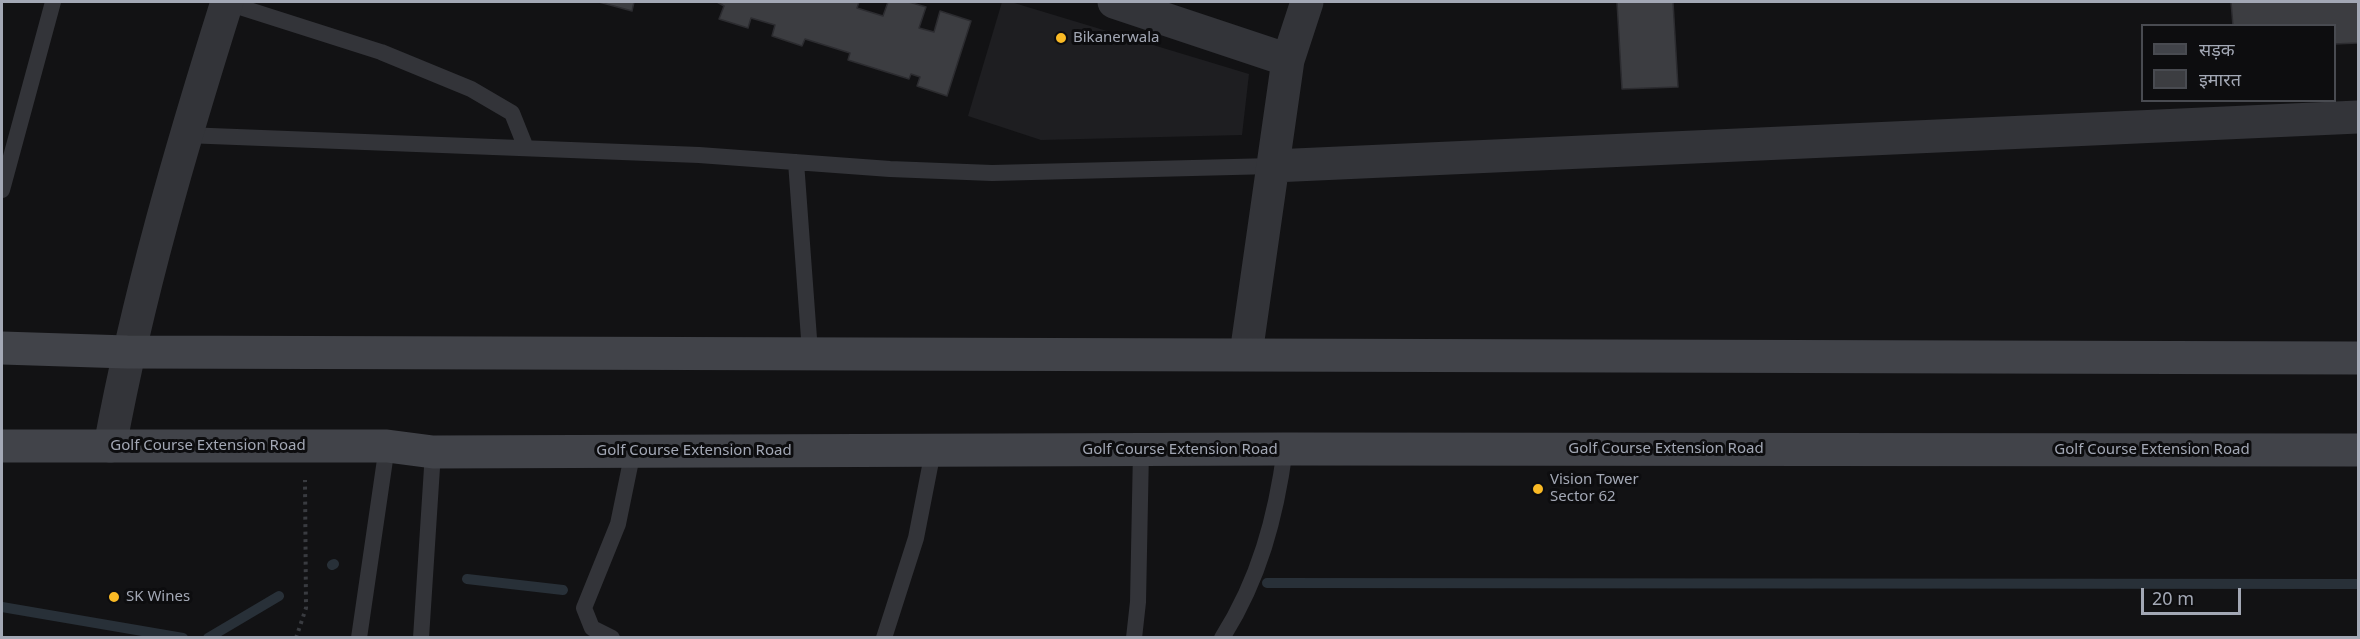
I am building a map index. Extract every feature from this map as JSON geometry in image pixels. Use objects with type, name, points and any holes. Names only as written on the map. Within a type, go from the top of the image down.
[{"type":"main road","points":[[2,348],[128,352],[810,352],[2358,358]]},
{"type":"main road","name":"Golf Course Extension Road","points":[[2,446],[387,446],[433,452],[1285,449],[2358,450]]},
{"type":"street","points":[[110,446],[128,352],[185,135],[227,2]]},
{"type":"street","points":[[1114,2],[1288,60]]},
{"type":"street","points":[[1246,354],[1288,60],[1306,2]]},
{"type":"street","points":[[1273,166],[2358,117]]},
{"type":"lane","points":[[2,190],[53,2]]},
{"type":"lane","points":[[227,2],[381,52],[471,89],[512,113],[526,148]]},
{"type":"lane","points":[[185,135],[699,155],[992,173],[1273,166]]},
{"type":"lane","points":[[796,162],[810,352]]},
{"type":"lane","points":[[358,638],[387,446]]},
{"type":"lane","points":[[1222,638],[1266,549],[1279,496],[1285,449]]},
{"type":"lane","points":[[1134,638],[1138,602],[1142,450]]},
{"type":"lane","points":[[612,638],[592,628],[584,608],[618,524],[633,451]]},
{"type":"lane","points":[[884,638],[916,538],[933,451]]},
{"type":"lane","points":[[421,638],[433,452]]},
{"type":"path","points":[[296,638],[306,608],[305,446]]},
{"type":"shaded area","name":"Bikanerwala","points":[[1002,2],[1011,2],[1249,74],[1242,135],[1041,140],[968,116]]},
{"type":"building","points":[[599,2],[634,2],[632,11]]},
{"type":"building","points":[[717,2],[859,2],[857,8],[883,16],[888,2],[909,2],[926,7],[919,28],[934,32],[940,11],[971,21],[947,96],[917,86],[920,77],[911,74],[909,79],[848,60],[850,53],[805,39],[802,46],[772,36],[775,25],[751,18],[748,28],[719,19],[724,6]]},
{"type":"building","points":[[1617,2],[1673,2],[1678,87],[1622,89]]},
{"type":"building","points":[[2231,2],[2358,2],[2358,43],[2336,44],[2336,24],[2233,24]]},
{"type":"waterway","points":[[467,579],[563,590]]},
{"type":"waterway","points":[[1267,583],[2358,584]]},
{"type":"waterway","points":[[208,638],[279,596]]},
{"type":"waterway","points":[[2,607],[183,638]]},
{"type":"place","name":"Bikanerwala","points":[[1061,38]]},
{"type":"place","name":"Vision Tower Sector 62","points":[[1538,489]]},
{"type":"place","name":"SK Wines","points":[[114,597]]}]
